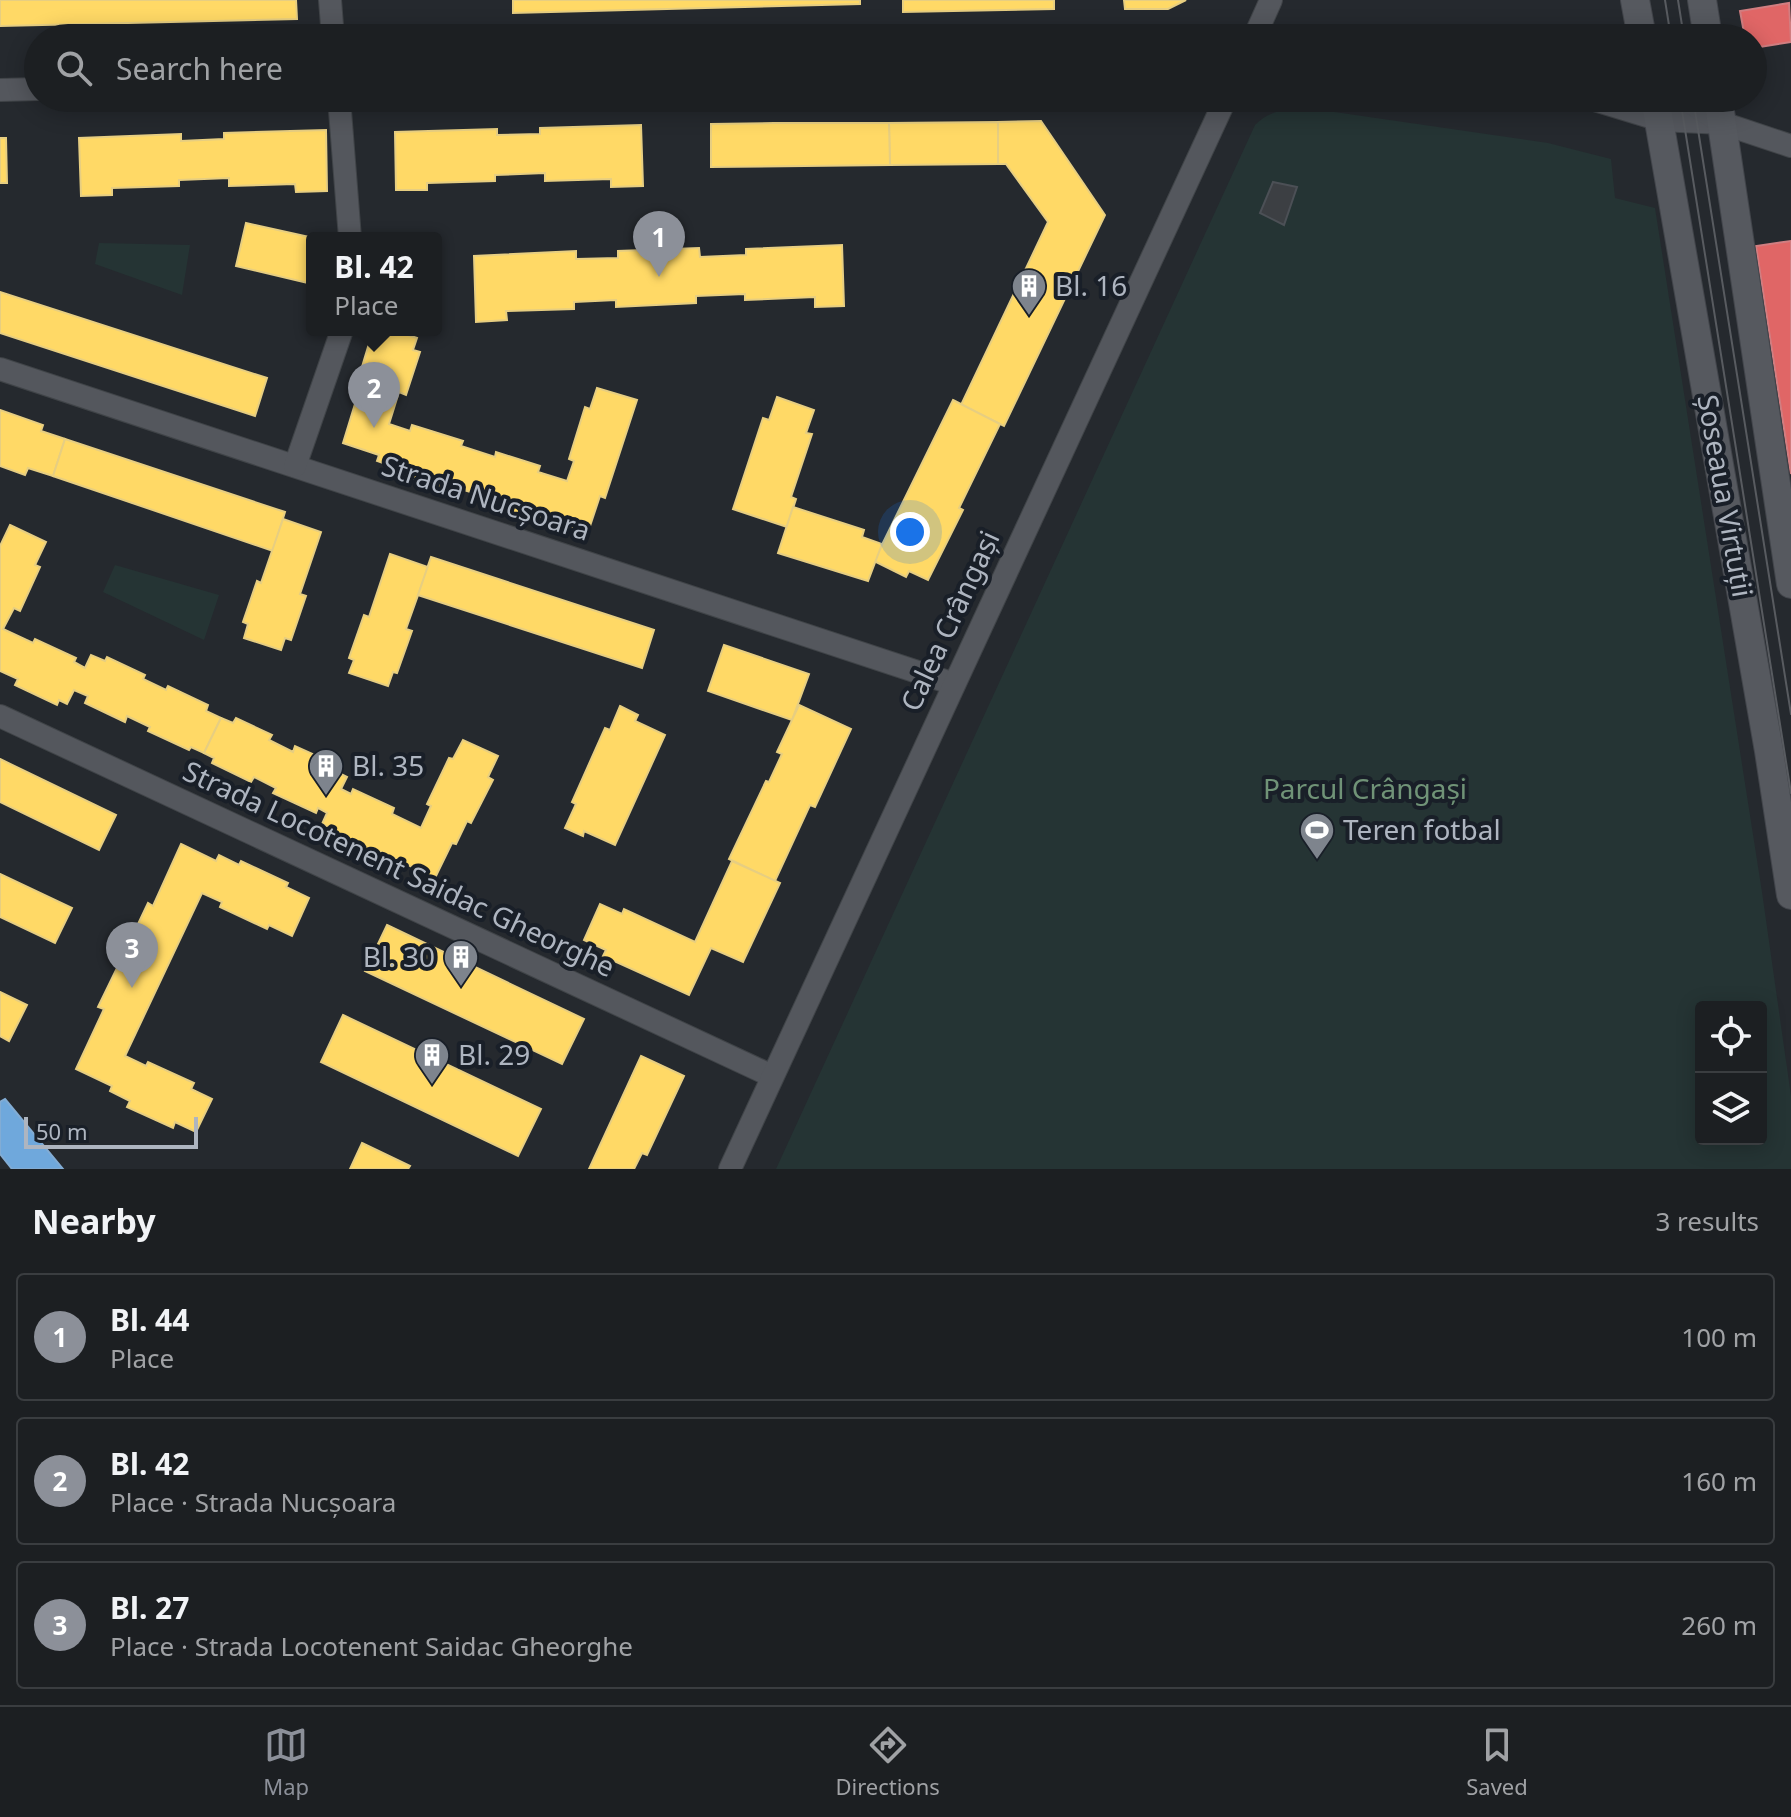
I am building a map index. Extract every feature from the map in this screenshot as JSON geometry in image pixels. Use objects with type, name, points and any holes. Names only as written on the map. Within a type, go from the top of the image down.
[{"type":"main road","points":[[1635,0],[1639,24]]},
{"type":"main road","points":[[1702,0],[1706,24]]},
{"type":"main road","name":"Șoseaua Virtuții","points":[[1659,112],[1767,735],[1791,895]]},
{"type":"main road","name":"Șoseaua Virtuții","points":[[1720,112],[1791,584]]},
{"type":"street","points":[[330,0],[332,24]]},
{"type":"street","points":[[1260,24],[1271,0]]},
{"type":"street","points":[[0,90],[24,89]]},
{"type":"street","points":[[340,112],[350,232]]},
{"type":"street","name":"Calea Crângași","points":[[730,1169],[1220,112]]},
{"type":"street","points":[[1722,112],[1791,146]]},
{"type":"street","points":[[295,466],[340,336]]},
{"type":"street","name":"Strada Nucșoara","points":[[0,369],[954,684]]},
{"type":"street","name":"Strada Locotenent Saidac Gheorghe","points":[[0,716],[772,1076]]},
{"type":"green space","name":"Parcul Crângași","points":[[1277,112],[1334,112],[1548,143],[1611,159],[1615,198],[1655,208],[1791,1096],[1791,1169],[776,1169],[1255,125]]},
{"type":"green space","points":[[99,243],[190,245],[182,295],[95,264]]},
{"type":"green space","points":[[115,565],[219,595],[204,640],[103,592]]},
{"type":"building: Homes","points":[[0,0],[296,0],[297,19],[0,26]]},
{"type":"building: Homes","points":[[513,0],[860,0],[860,4],[513,13]]},
{"type":"building: Homes","points":[[903,0],[1054,0],[1054,9],[903,12]]},
{"type":"building: Homes","points":[[1124,0],[1186,0],[1168,9],[1125,9]]},
{"type":"building: Homes","name":"Bl. 16","points":[[1041,121],[1105,215],[1004,426],[961,405],[1048,222],[1006,164],[998,164],[998,122]]},
{"type":"building: Homes","points":[[998,122],[998,164],[890,165],[889,123]]},
{"type":"building: Homes","points":[[889,123],[890,165],[711,167],[711,124]]},
{"type":"building: Homes","points":[[641,125],[643,186],[611,187],[611,179],[545,181],[545,173],[495,175],[495,181],[427,183],[427,190],[396,190],[395,132],[497,129],[497,135],[540,134],[540,128]]},
{"type":"building: Homes","points":[[326,130],[327,191],[296,192],[295,184],[229,186],[229,178],[179,180],[179,186],[112,188],[112,195],[81,196],[79,138],[181,134],[181,141],[224,139],[224,133]]},
{"type":"building: Homes","points":[[0,138],[6,138],[7,183],[0,183]]},
{"type":"building: Homes","points":[[246,223],[306,236],[306,283],[236,266]]},
{"type":"building: Homes","points":[[842,245],[844,306],[815,307],[815,297],[745,300],[745,294],[696,296],[696,303],[616,307],[616,300],[574,302],[574,309],[506,311],[507,320],[476,322],[474,256],[576,251],[576,259],[618,258],[618,251],[699,248],[700,257],[746,255],[746,249]]},
{"type":"building: Homes","points":[[0,292],[267,378],[255,416],[0,333]]},
{"type":"building: Homes","points":[[378,336],[411,336],[417,338],[413,350],[420,352],[406,395],[399,392],[389,424],[410,431],[412,425],[463,441],[461,446],[495,457],[496,452],[540,466],[538,472],[567,481],[574,461],[569,459],[585,407],[590,409],[597,388],[637,400],[605,498],[600,496],[588,532],[525,511],[523,516],[481,503],[484,496],[447,485],[446,490],[398,474],[400,469],[377,461],[379,455],[343,443],[362,381],[358,380],[371,337],[377,339]]},
{"type":"building: Homes","points":[[777,397],[814,410],[806,433],[812,434],[791,497],[796,499],[787,527],[733,509],[763,418],[769,420]]},
{"type":"building: Homes","points":[[953,400],[1000,424],[959,508],[963,510],[928,580],[909,571],[906,577],[874,561]]},
{"type":"building: Homes","points":[[0,410],[43,425],[41,431],[65,439],[53,476],[28,468],[25,475],[0,466]]},
{"type":"building: Homes","points":[[65,439],[285,512],[273,551],[53,476]]},
{"type":"building: Homes","points":[[793,507],[864,530],[862,537],[882,544],[868,581],[778,553]]},
{"type":"building: Homes","points":[[283,519],[321,532],[300,594],[306,596],[291,640],[285,638],[281,650],[244,638],[248,624],[243,622],[257,581],[261,583]]},
{"type":"building: Homes","points":[[10,525],[46,542],[35,565],[40,567],[20,611],[14,608],[3,629],[33,643],[35,639],[76,658],[74,662],[85,668],[91,655],[105,661],[107,657],[145,675],[143,679],[166,690],[168,686],[208,705],[206,711],[221,718],[204,753],[191,747],[189,750],[148,731],[150,727],[127,716],[125,722],[85,703],[88,696],[74,690],[67,704],[59,700],[57,705],[15,685],[18,679],[0,671],[0,546]]},
{"type":"building: Homes","points":[[390,554],[428,567],[406,629],[412,631],[397,673],[393,672],[388,686],[349,673],[354,660],[349,658],[364,615],[369,617]]},
{"type":"building: Homes","points":[[431,557],[654,630],[642,668],[418,595]]},
{"type":"building: Homes","points":[[724,645],[809,674],[792,720],[708,691]]},
{"type":"building: Homes","points":[[799,705],[851,729],[815,807],[810,805],[775,881],[729,859],[782,754],[777,752]]},
{"type":"building: Homes","points":[[620,706],[638,715],[635,721],[665,735],[615,845],[584,831],[583,836],[565,828],[576,804],[572,802],[605,728],[610,730]]},
{"type":"building: Homes","name":"Bl. 35","points":[[221,718],[233,723],[236,718],[272,735],[269,740],[293,752],[295,746],[337,765],[335,771],[347,777],[341,789],[351,794],[353,789],[394,808],[392,814],[421,828],[431,806],[427,804],[449,758],[453,759],[463,740],[498,756],[488,777],[493,780],[471,823],[467,821],[456,844],[452,843],[435,878],[375,849],[372,854],[333,835],[335,830],[322,824],[327,813],[318,808],[316,813],[273,793],[276,788],[254,777],[251,782],[212,763],[214,758],[204,753]]},
{"type":"building: Homes","points":[[0,759],[116,815],[99,850],[0,802]]},
{"type":"building: Homes","points":[[181,844],[216,861],[219,855],[239,865],[241,861],[288,883],[286,887],[309,898],[292,936],[269,925],[267,929],[220,907],[222,902],[202,893],[125,1056],[146,1066],[148,1062],[194,1083],[191,1089],[212,1099],[196,1132],[175,1122],[173,1128],[127,1107],[130,1101],[110,1091],[112,1086],[76,1069],[104,1009],[98,1007],[118,966],[123,969],[133,945],[129,943],[148,903],[153,906]]},
{"type":"building: Homes","points":[[732,861],[780,883],[743,962],[711,948],[689,995],[603,956],[606,950],[584,940],[600,904],[622,914],[624,909],[695,942]]},
{"type":"building: Homes","points":[[0,874],[72,908],[55,943],[0,917]]},
{"type":"building: Homes","name":"Bl. 30","points":[[387,925],[584,1019],[562,1064],[365,971]]},
{"type":"building: Homes","points":[[0,992],[27,1005],[9,1041],[0,1036]]},
{"type":"building: Homes","name":"Bl. 29","points":[[343,1015],[541,1109],[518,1156],[321,1062]]},
{"type":"building: Homes","points":[[641,1056],[684,1076],[647,1155],[642,1153],[634,1169],[589,1169]]},
{"type":"building: Homes","points":[[362,1143],[410,1166],[408,1169],[350,1169]]},
{"type":"building: Shops","points":[[1789,3],[1791,42],[1767,46],[1767,24],[1742,24],[1740,11]]},
{"type":"building: Shops","points":[[1791,241],[1791,474],[1756,246]]},
{"type":"building: Schools","points":[[5,1099],[63,1169],[12,1169],[0,1154],[0,1102]]},
{"type":"building: Other","points":[[1273,182],[1297,187],[1284,225],[1260,213]]},
{"type":"tram line","points":[[1665,0],[1669,24]]},
{"type":"tram line","points":[[1678,0],[1682,24]]},
{"type":"tram line","points":[[1682,112],[1791,793]]},
{"type":"tram line","points":[[1695,112],[1791,714]]},
{"type":"place","name":"Bl. 44","points":[[659,277]]},
{"type":"place","name":"Bl. 16","points":[[1029,317]]},
{"type":"place","name":"Bl. 42","points":[[374,428]]},
{"type":"place","name":"Bl. 35","points":[[326,797]]},
{"type":"place","name":"Teren fotbal","points":[[1317,861]]},
{"type":"place","name":"Bl. 27","points":[[132,988]]},
{"type":"place","name":"Bl. 30","points":[[461,988]]},
{"type":"place","name":"Bl. 29","points":[[432,1086]]}]
